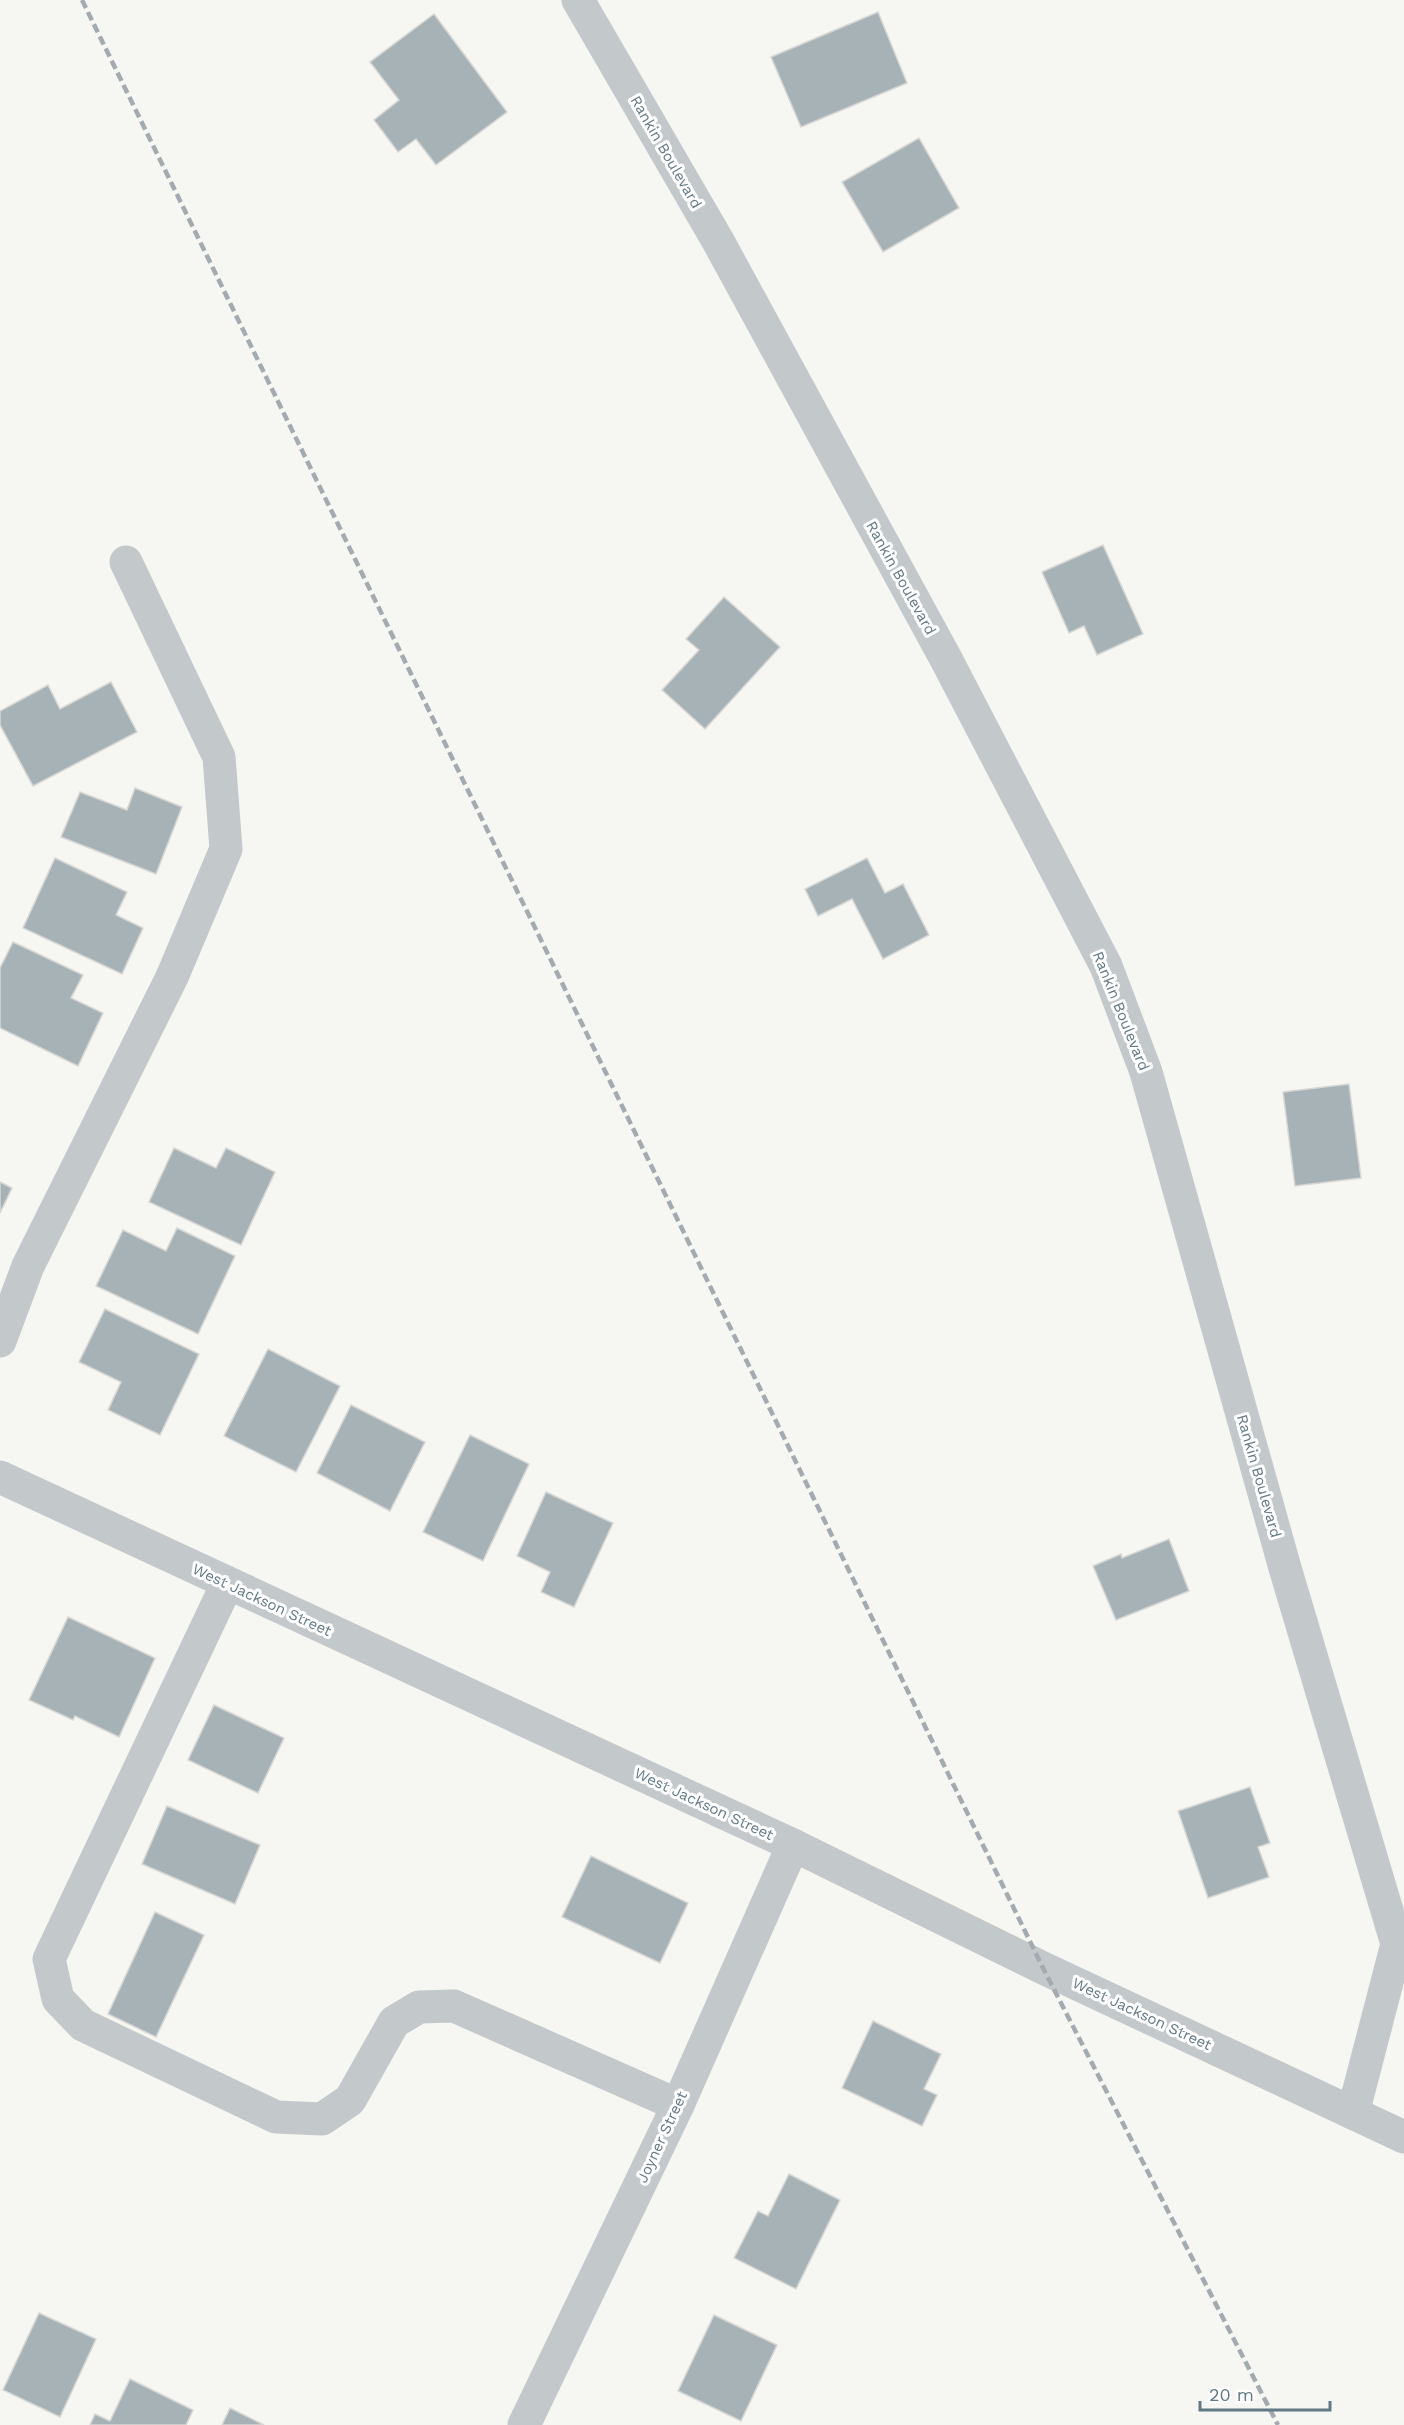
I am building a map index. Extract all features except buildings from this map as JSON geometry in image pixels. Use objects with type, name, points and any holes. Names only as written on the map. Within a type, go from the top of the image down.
[{"type":"street","name":"Rankin Boulevard","points":[[578,0],[718,241],[946,659],[1106,966],[1146,1072],[1281,1557],[1397,1944],[1353,2113]]},
{"type":"street","points":[[0,1341],[28,1266],[172,976],[226,849],[219,757],[126,562]]},
{"type":"street","name":"West Jackson Street","points":[[0,1477],[793,1845],[1044,1968],[1404,2138]]},
{"type":"street","points":[[227,1584],[48,1959],[58,1999],[83,2025],[276,2117],[322,2119],[350,2100],[394,2022],[419,2007],[454,2006],[678,2105]]},
{"type":"street","name":"Joyner Street","points":[[524,2425],[678,2105],[793,1845]]},
{"type":"railway","points":[[82,0],[1043,1968],[1278,2425]]}]
